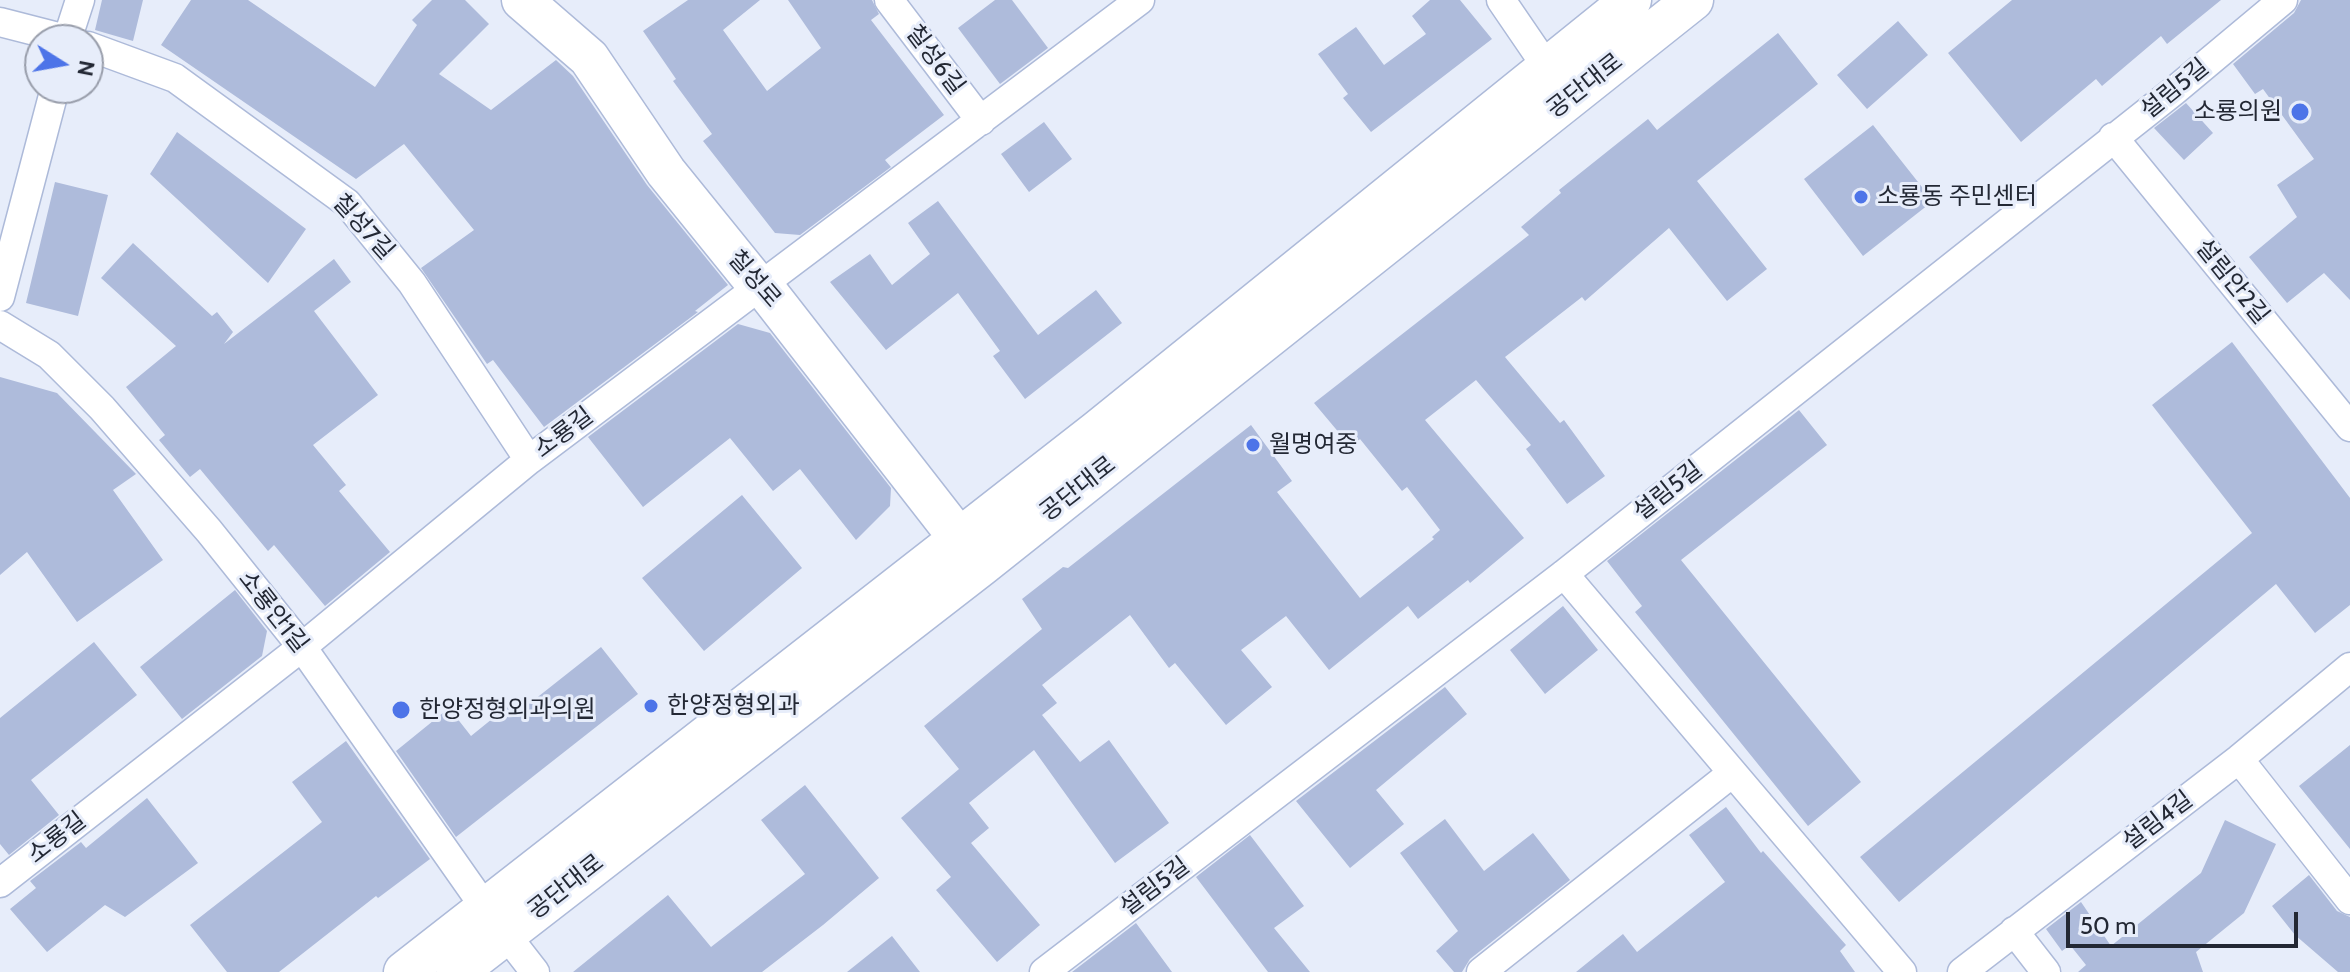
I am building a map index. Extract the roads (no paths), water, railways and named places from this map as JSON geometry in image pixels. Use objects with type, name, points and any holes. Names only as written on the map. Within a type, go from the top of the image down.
[{"type":"street","points":[[73,24],[80,0]]},
{"type":"street","name":"칠성로","points":[[522,0],[589,58],[666,172],[755,282],[761,284],[970,552]]},
{"type":"street","name":"칠성6길","points":[[889,0],[981,121]]},
{"type":"street","name":"소룡길","points":[[0,883],[302,647],[529,460],[1140,0]]},
{"type":"street","points":[[1501,0],[1558,83]]},
{"type":"street","name":"공단대로","points":[[1558,83],[1631,0]]},
{"type":"street","name":"공단대로","points":[[404,972],[496,922],[970,552],[1558,83],[1693,0]]},
{"type":"street","name":"설림5길","points":[[1044,972],[1564,574],[2283,0]]},
{"type":"street","points":[[0,22],[24,28]]},
{"type":"street","name":"칠성7길","points":[[104,52],[175,78],[347,203],[412,283],[529,460]]},
{"type":"street","points":[[0,297],[51,104]]},
{"type":"street","name":"설림안2길","points":[[2113,137],[2350,427]]},
{"type":"street","name":"소룡안1길","points":[[0,325],[49,355],[102,408],[209,531],[302,647],[496,922],[535,972]]},
{"type":"street","points":[[1564,574],[1902,972]]},
{"type":"street","name":"설림4길","points":[[1962,972],[2239,759],[2350,667]]},
{"type":"street","points":[[2239,759],[2350,900]]},
{"type":"street","points":[[1481,972],[1731,774]]},
{"type":"street","name":"공단대로","points":[[457,972],[496,922]]},
{"type":"street","points":[[2014,931],[2046,972]]},
{"type":"place","name":"소룡의원","points":[[2300,112]]},
{"type":"place","name":"소룡동 주민센터","points":[[1861,197]]},
{"type":"place","name":"월명여중","points":[[1253,445]]},
{"type":"place","name":"한양정형외과","points":[[651,706]]},
{"type":"place","name":"한양정형외과의원","points":[[401,710]]}]
